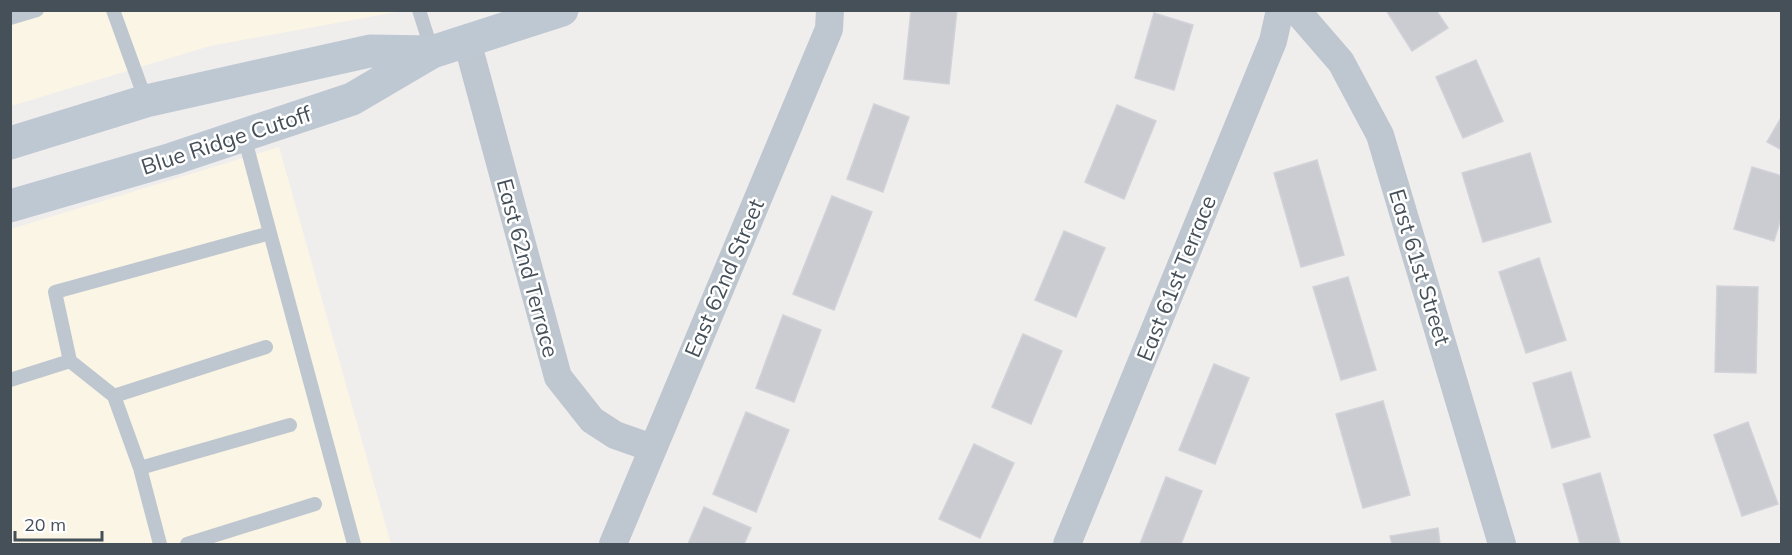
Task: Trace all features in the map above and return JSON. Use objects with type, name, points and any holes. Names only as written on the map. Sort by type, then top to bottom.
[{"type":"main road","name":"Blue Ridge Cutoff","points":[[10,206],[244,136],[352,99],[432,52],[562,10]]},
{"type":"main road","name":"Blue Ridge Cutoff","points":[[10,143],[146,101],[370,51],[432,52]]},
{"type":"street","name":"East 62nd Street","points":[[613,544],[829,29],[830,10]]},
{"type":"street","name":"East 61st Terrace","points":[[1066,544],[1273,41],[1280,10]]},
{"type":"street","name":"East 61st Street","points":[[1296,10],[1341,62],[1380,135],[1502,544]]},
{"type":"street","name":"East 62nd Terrace","points":[[467,41],[558,377],[592,420],[615,435],[652,448]]},
{"type":"lane","points":[[10,18],[37,10]]},
{"type":"lane","points":[[113,10],[146,101]]},
{"type":"lane","points":[[419,10],[432,52]]},
{"type":"lane","points":[[244,136],[354,544]]},
{"type":"lane","points":[[160,544],[140,468],[114,396],[70,361],[55,292],[270,233]]},
{"type":"lane","points":[[114,396],[266,347]]},
{"type":"lane","points":[[10,380],[70,361]]},
{"type":"lane","points":[[140,468],[290,425]]},
{"type":"lane","points":[[187,544],[315,504]]},
{"type":"shaded area","points":[[11,11],[402,11],[210,46],[11,106]]},
{"type":"shaded area","points":[[279,147],[391,544],[11,544],[11,229]]},
{"type":"building","points":[[911,10],[957,10],[949,84],[904,79]]},
{"type":"building","points":[[1386,10],[1436,10],[1448,28],[1412,51]]},
{"type":"building","points":[[1154,13],[1193,25],[1174,90],[1135,78]]},
{"type":"building","points":[[1476,60],[1503,121],[1463,138],[1436,77]]},
{"type":"building","points":[[874,104],[909,117],[883,192],[847,179]]},
{"type":"building","points":[[1117,105],[1156,121],[1124,199],[1085,182]]},
{"type":"building","points":[[1782,116],[1782,150],[1767,142]]},
{"type":"building","points":[[1530,153],[1551,222],[1483,242],[1462,173]]},
{"type":"building","points":[[1317,160],[1344,255],[1301,267],[1274,173]]},
{"type":"building","points":[[1752,167],[1782,176],[1782,215],[1774,241],[1734,229]]},
{"type":"building","points":[[832,196],[872,212],[834,310],[793,294]]},
{"type":"building","points":[[1064,231],[1105,248],[1076,317],[1035,300]]},
{"type":"building","points":[[1539,258],[1566,340],[1526,353],[1499,272]]},
{"type":"building","points":[[1348,277],[1376,370],[1341,380],[1313,287]]},
{"type":"building","points":[[1717,286],[1758,287],[1756,373],[1715,372]]},
{"type":"building","points":[[783,315],[821,330],[794,402],[756,388]]},
{"type":"building","points":[[1023,334],[1062,351],[1031,424],[992,407]]},
{"type":"building","points":[[1214,364],[1249,378],[1215,464],[1179,450]]},
{"type":"building","points":[[1571,372],[1590,437],[1552,448],[1533,383]]},
{"type":"building","points":[[1383,401],[1410,495],[1363,508],[1336,414]]},
{"type":"building","points":[[746,412],[789,430],[756,512],[713,494]]},
{"type":"building","points":[[1748,422],[1778,504],[1742,516],[1714,435]]},
{"type":"building","points":[[974,444],[1014,463],[980,538],[939,519]]},
{"type":"building","points":[[1600,473],[1620,543],[1580,544],[1563,484]]},
{"type":"building","points":[[1166,477],[1202,491],[1181,544],[1140,544]]},
{"type":"building","points":[[704,507],[751,528],[744,544],[688,544]]},
{"type":"building","points":[[1438,528],[1440,544],[1392,544],[1390,536]]}]
